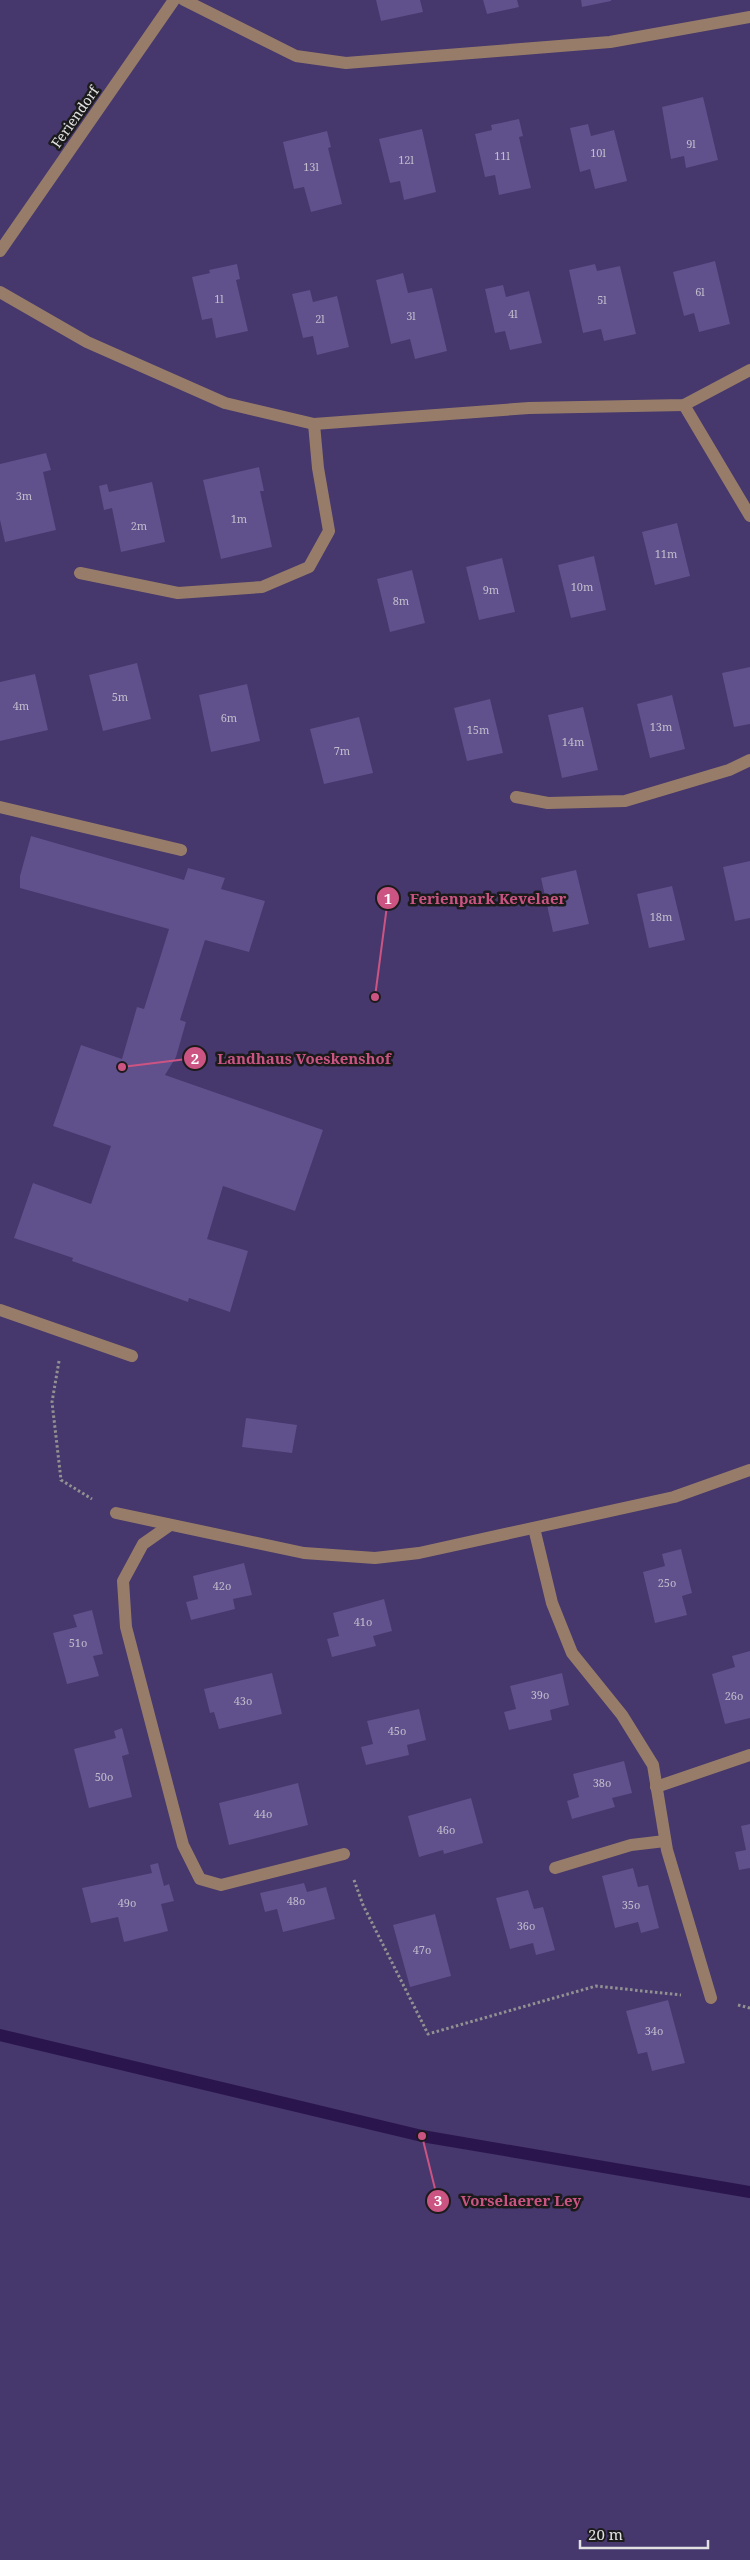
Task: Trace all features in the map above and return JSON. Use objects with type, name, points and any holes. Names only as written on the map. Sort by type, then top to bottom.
[{"type":"lane","name":"Feriendorf","points":[[0,251],[174,0]]},
{"type":"lane","points":[[184,0],[296,56],[346,63],[610,42],[750,17]]},
{"type":"lane","points":[[0,292],[87,342],[225,402],[314,424],[529,408],[684,405],[750,370]]},
{"type":"lane","points":[[684,405],[750,516]]},
{"type":"lane","points":[[80,573],[178,594],[262,587],[309,567],[329,531],[318,468],[314,424]]},
{"type":"lane","points":[[516,797],[548,804],[625,801],[729,770],[750,760]]},
{"type":"lane","points":[[0,807],[181,850]]},
{"type":"lane","points":[[0,1310],[132,1356]]},
{"type":"lane","points":[[116,1513],[304,1553],[376,1558],[419,1552],[674,1497],[750,1470]]},
{"type":"lane","points":[[170,1525],[144,1544],[123,1581],[126,1628],[183,1845],[200,1878],[221,1885],[344,1854]]},
{"type":"lane","points":[[534,1528],[552,1603],[572,1653],[622,1715],[653,1765],[665,1841],[711,1998]]},
{"type":"lane","points":[[656,1787],[750,1755]]},
{"type":"lane","points":[[555,1868],[631,1845],[665,1841]]},
{"type":"path","points":[[65,1332],[52,1402],[61,1480],[116,1513]]},
{"type":"path","points":[[344,1854],[363,1905],[428,2034],[596,1986],[711,1998],[750,2008]]},
{"type":"shaded area","points":[[0,0],[750,0],[750,2560],[0,2560]]},
{"type":"building","points":[[376,0],[420,0],[423,12],[381,21]]},
{"type":"building","points":[[483,0],[517,0],[519,7],[487,14]]},
{"type":"building","points":[[581,0],[611,0],[611,1],[582,7]]},
{"type":"building","points":[[703,97],[718,160],[686,168],[684,156],[671,159],[662,107]]},
{"type":"building","points":[[519,119],[523,136],[519,137],[531,188],[499,195],[495,175],[485,177],[475,134],[492,130],[491,125]]},
{"type":"building","points":[[588,124],[591,136],[614,130],[627,181],[595,189],[590,169],[580,172],[570,128]]},
{"type":"building","points":[[422,129],[436,192],[404,200],[400,181],[390,183],[379,139]]},
{"type":"building","points":[[327,131],[331,147],[328,148],[342,204],[311,212],[304,187],[294,189],[283,142]]},
{"type":"building","points":[[715,261],[730,324],[699,332],[694,313],[684,316],[673,272]]},
{"type":"building","points":[[237,264],[240,279],[236,280],[248,331],[216,338],[212,318],[202,320],[192,277],[210,273],[209,270]]},
{"type":"building","points":[[595,264],[597,271],[620,266],[636,334],[604,341],[601,329],[583,333],[569,270]]},
{"type":"building","points":[[403,273],[408,293],[432,288],[447,351],[415,359],[410,339],[391,344],[376,280]]},
{"type":"building","points":[[503,285],[506,297],[529,291],[542,343],[510,350],[505,331],[495,333],[485,289]]},
{"type":"building","points":[[310,290],[313,302],[337,296],[349,347],[317,355],[313,336],[303,338],[292,294]]},
{"type":"building","points":[[46,453],[51,470],[43,472],[56,530],[5,542],[0,520],[0,464]]},
{"type":"building","points":[[259,467],[264,491],[260,491],[272,547],[221,559],[203,480]]},
{"type":"building","points":[[152,482],[165,542],[121,552],[112,508],[104,510],[99,486],[107,484],[109,492]]},
{"type":"building","points":[[677,523],[690,576],[655,585],[642,532]]},
{"type":"building","points":[[594,556],[606,610],[571,618],[558,565]]},
{"type":"building","points":[[502,558],[515,612],[479,620],[466,567]]},
{"type":"building","points":[[412,570],[425,623],[390,632],[377,579]]},
{"type":"building","points":[[137,663],[151,719],[103,731],[89,675]]},
{"type":"building","points":[[750,667],[750,724],[734,727],[722,673]]},
{"type":"building","points":[[35,674],[48,730],[0,741],[0,682]]},
{"type":"building","points":[[247,684],[260,741],[211,752],[199,695]]},
{"type":"building","points":[[672,695],[685,749],[650,758],[637,704]]},
{"type":"building","points":[[490,699],[503,753],[467,761],[454,708]]},
{"type":"building","points":[[583,707],[598,770],[562,778],[548,715]]},
{"type":"building","points":[[359,717],[373,773],[324,784],[310,729]]},
{"type":"building","points":[[31,836],[184,880],[188,868],[225,878],[221,889],[265,901],[249,952],[205,940],[180,1020],[186,1022],[176,1057],[165,1075],[323,1130],[295,1211],[223,1186],[207,1239],[248,1251],[230,1312],[189,1298],[188,1302],[72,1261],[73,1258],[14,1238],[33,1183],[91,1204],[111,1146],[53,1126],[81,1045],[122,1059],[137,1007],[144,1009],[169,929],[20,888],[20,876]]},
{"type":"building","points":[[750,861],[750,918],[735,921],[723,867]]},
{"type":"building","points":[[576,870],[589,924],[553,932],[541,878]]},
{"type":"building","points":[[672,886],[685,940],[649,948],[637,894]]},
{"type":"building","points":[[246,1418],[297,1425],[292,1453],[242,1447]]},
{"type":"building","points":[[681,1549],[692,1593],[682,1596],[687,1615],[655,1623],[643,1572],[665,1566],[662,1554]]},
{"type":"building","points":[[244,1563],[252,1595],[233,1599],[235,1609],[191,1620],[186,1602],[198,1599],[193,1576]]},
{"type":"building","points":[[384,1599],[392,1631],[373,1636],[376,1646],[332,1657],[327,1639],[339,1636],[333,1613]]},
{"type":"building","points":[[92,1610],[103,1654],[93,1656],[99,1676],[67,1684],[53,1633],[77,1627],[73,1615]]},
{"type":"building","points":[[750,1651],[750,1718],[725,1724],[712,1674],[735,1667],[732,1656]]},
{"type":"building","points":[[272,1673],[282,1714],[219,1729],[214,1712],[210,1713],[204,1689]]},
{"type":"building","points":[[562,1673],[569,1705],[550,1710],[552,1720],[509,1730],[504,1712],[516,1709],[510,1686]]},
{"type":"building","points":[[419,1709],[426,1740],[407,1745],[409,1755],[366,1765],[361,1747],[373,1744],[367,1721]]},
{"type":"building","points":[[122,1728],[129,1754],[122,1756],[132,1797],[89,1808],[74,1749],[116,1738],[114,1731]]},
{"type":"building","points":[[624,1761],[632,1793],[612,1798],[615,1807],[572,1819],[567,1801],[579,1797],[573,1774]]},
{"type":"building","points":[[298,1783],[308,1825],[229,1845],[219,1803]]},
{"type":"building","points":[[471,1798],[483,1843],[444,1854],[443,1850],[419,1857],[408,1816]]},
{"type":"building","points":[[750,1824],[750,1868],[739,1870],[735,1852],[746,1850],[741,1826]]},
{"type":"building","points":[[158,1863],[164,1886],[169,1884],[174,1901],[161,1904],[168,1931],[124,1942],[118,1917],[91,1923],[82,1888],[152,1873],[150,1865]]},
{"type":"building","points":[[633,1868],[638,1887],[648,1885],[659,1928],[641,1933],[638,1922],[615,1928],[602,1876]]},
{"type":"building","points":[[304,1883],[307,1892],[326,1887],[335,1919],[283,1932],[277,1909],[265,1912],[260,1893]]},
{"type":"building","points":[[528,1890],[534,1909],[543,1907],[555,1950],[536,1955],[533,1943],[510,1949],[496,1898]]},
{"type":"building","points":[[435,1914],[451,1976],[410,1987],[393,1925]]},
{"type":"building","points":[[668,2000],[685,2063],[652,2071],[647,2052],[638,2054],[626,2011]]},
{"type":"waterway","points":[[0,2035],[422,2136],[750,2192]]},
{"type":"place","name":"Ferienpark Kevelaer","points":[[375,997]]},
{"type":"place","name":"Landhaus Voeskenshof","points":[[122,1067]]},
{"type":"place","name":"Vorselaerer Ley","points":[[422,2136]]}]
